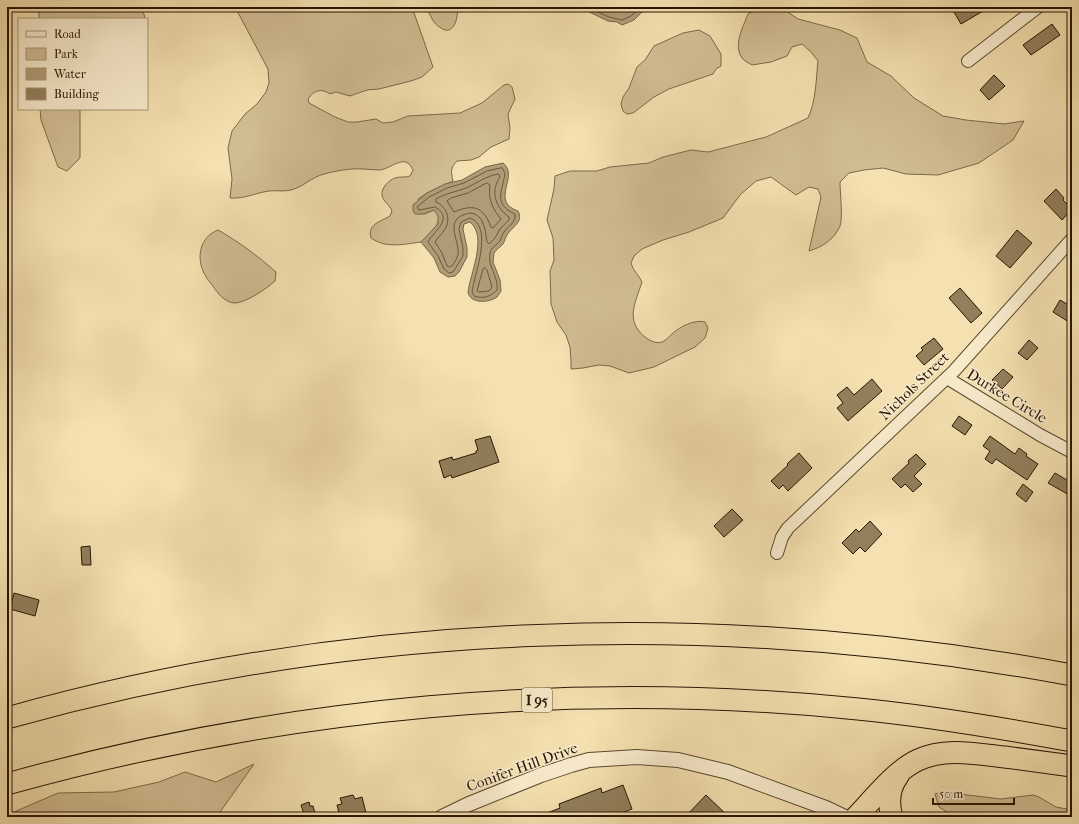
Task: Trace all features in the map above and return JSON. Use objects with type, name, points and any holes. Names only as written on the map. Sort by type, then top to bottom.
[{"type":"highway","points":[[7,718],[133,686],[254,664],[376,647],[518,636],[621,633],[744,636],[828,642],[949,655],[1072,676]]},
{"type":"highway","name":"I 95","points":[[7,784],[147,749],[264,727],[390,710],[533,700],[668,698],[823,706],[940,718],[1072,741]]},
{"type":"highway","points":[[856,817],[883,788],[901,772],[918,760],[934,754],[966,752],[1072,766]]},
{"type":"highway","points":[[892,817],[890,805],[891,791],[896,778],[901,772]]},
{"type":"street","points":[[968,61],[1038,7]]},
{"type":"street","name":"Nichols Street","points":[[777,553],[782,537],[788,528],[947,378],[1072,239]]},
{"type":"street","name":"Durkee Circle","points":[[947,378],[1040,435],[1072,452]]},
{"type":"street","name":"Conifer Hill Drive","points":[[442,817],[469,804],[541,775],[571,765],[589,760],[637,757],[678,760],[728,772],[826,808],[845,817]]},
{"type":"green space","points":[[39,7],[138,7],[144,14],[145,18],[39,18]]},
{"type":"green space","points":[[235,7],[412,7],[433,67],[422,77],[411,81],[379,89],[367,90],[350,96],[336,92],[330,94],[324,91],[318,91],[308,99],[309,103],[348,122],[376,119],[383,123],[393,122],[408,116],[460,113],[482,103],[504,85],[508,84],[512,87],[515,99],[508,114],[510,128],[509,139],[491,147],[479,157],[471,160],[457,161],[452,170],[453,181],[427,193],[418,199],[424,214],[434,210],[438,214],[439,219],[432,231],[421,242],[402,245],[383,244],[371,238],[370,233],[375,224],[390,216],[392,211],[385,202],[382,192],[388,182],[393,179],[397,177],[410,176],[413,170],[406,162],[398,163],[379,170],[353,169],[333,172],[320,175],[300,187],[291,190],[269,191],[245,197],[230,198],[232,179],[228,148],[232,131],[245,114],[257,104],[266,92],[269,83],[268,69]]},
{"type":"green space","points":[[427,7],[457,7],[455,24],[449,30],[438,26],[432,19]]},
{"type":"green space","points":[[761,7],[782,8],[798,19],[840,30],[857,38],[867,62],[891,76],[914,98],[943,116],[1004,124],[1024,121],[1013,140],[979,163],[938,175],[906,174],[883,168],[849,173],[840,182],[840,226],[831,239],[809,251],[821,197],[818,189],[809,187],[796,195],[771,177],[756,181],[740,195],[723,218],[642,249],[634,256],[631,263],[642,282],[633,311],[635,325],[639,331],[649,340],[660,343],[683,326],[701,321],[705,322],[708,328],[705,338],[695,347],[654,367],[629,373],[610,366],[599,365],[571,369],[570,347],[566,335],[557,322],[551,304],[550,271],[554,260],[553,238],[547,220],[554,189],[555,176],[570,171],[597,171],[610,167],[649,163],[663,157],[691,150],[708,152],[766,137],[808,118],[814,98],[818,61],[811,52],[802,44],[792,47],[787,56],[771,62],[752,65],[745,61],[739,53],[738,47],[740,36],[748,14]]},
{"type":"green space","points":[[699,30],[710,36],[721,54],[721,66],[716,69],[713,74],[669,89],[654,97],[633,113],[627,114],[623,111],[621,104],[623,97],[629,88],[637,67],[645,60],[654,46],[683,33]]},
{"type":"green space","points":[[40,110],[80,110],[80,158],[67,171],[58,167],[41,120]]},
{"type":"green space","points":[[218,230],[262,260],[276,272],[275,281],[256,295],[244,301],[234,303],[227,301],[222,297],[206,277],[200,261],[201,248],[204,242],[207,237]]},
{"type":"green space","points":[[254,764],[218,815],[188,815],[186,817],[7,817],[7,815],[58,793],[114,792],[159,782],[185,772],[216,782]]},
{"type":"green space","points":[[943,792],[1001,799],[1033,795],[1056,807],[1072,810],[1072,817],[955,817],[939,807],[935,794]]},
{"type":"water","points":[[579,7],[656,7],[651,11],[642,12],[634,20],[622,25],[617,22],[608,21]]},
{"type":"water","points":[[503,163],[507,168],[508,175],[505,195],[506,201],[510,207],[518,211],[520,218],[517,224],[507,235],[503,244],[494,253],[493,262],[500,280],[501,291],[494,299],[480,301],[472,299],[468,292],[478,246],[478,237],[475,229],[470,222],[464,224],[463,229],[467,248],[467,257],[459,272],[455,276],[448,277],[440,272],[434,258],[421,242],[438,224],[438,216],[434,210],[424,214],[415,214],[413,211],[413,205],[427,193],[445,184],[462,180],[485,167]]},
{"type":"building","points":[[951,7],[990,7],[961,24]]},
{"type":"building","points":[[1052,24],[1060,35],[1031,55],[1023,45]]},
{"type":"building","points":[[994,75],[1005,86],[989,100],[980,90]]},
{"type":"building","points":[[1056,189],[1064,198],[1063,200],[1072,209],[1062,220],[1044,201]]},
{"type":"building","points":[[1017,230],[1032,243],[1010,268],[996,256]]},
{"type":"building","points":[[960,288],[982,313],[971,323],[949,298]]},
{"type":"building","points":[[1060,300],[1072,307],[1072,324],[1053,312]]},
{"type":"building","points":[[934,338],[943,349],[924,365],[916,356],[923,350],[921,348]]},
{"type":"building","points":[[1029,340],[1038,348],[1027,360],[1018,353]]},
{"type":"building","points":[[1003,369],[1013,377],[1002,389],[992,380]]},
{"type":"building","points":[[872,379],[882,391],[848,421],[837,408],[843,403],[837,395],[847,387],[854,395]]},
{"type":"building","points":[[959,416],[972,425],[965,435],[952,426]]},
{"type":"building","points":[[490,436],[499,462],[452,478],[451,475],[444,478],[439,461],[452,457],[453,460],[476,453],[478,450],[475,440]]},
{"type":"building","points":[[990,436],[1015,454],[1019,448],[1027,454],[1026,456],[1038,464],[1027,480],[996,459],[992,464],[985,459],[990,451],[983,446]]},
{"type":"building","points":[[799,453],[812,468],[788,491],[783,485],[779,489],[771,481]]},
{"type":"building","points":[[916,454],[926,464],[914,476],[922,484],[913,492],[905,484],[901,488],[892,479]]},
{"type":"building","points":[[1055,473],[1072,483],[1072,490],[1069,495],[1048,483]]},
{"type":"building","points":[[1023,484],[1033,492],[1026,502],[1016,494]]},
{"type":"building","points":[[732,509],[743,520],[724,537],[714,526]]},
{"type":"building","points":[[870,521],[882,534],[865,552],[860,547],[853,554],[842,543],[856,529],[859,532]]},
{"type":"building","points":[[90,546],[91,565],[82,565],[81,547]]},
{"type":"building","points":[[14,593],[39,600],[35,616],[10,609]]},
{"type":"building","points":[[623,785],[632,809],[611,817],[609,812],[596,817],[537,817],[560,808],[559,804],[601,788],[602,793]]},
{"type":"building","points":[[353,795],[355,799],[362,797],[367,817],[340,817],[337,805],[342,804],[340,798]]},
{"type":"building","points":[[706,795],[729,817],[685,817]]},
{"type":"building","points":[[309,802],[310,806],[313,806],[316,817],[305,817],[301,805]]}]
